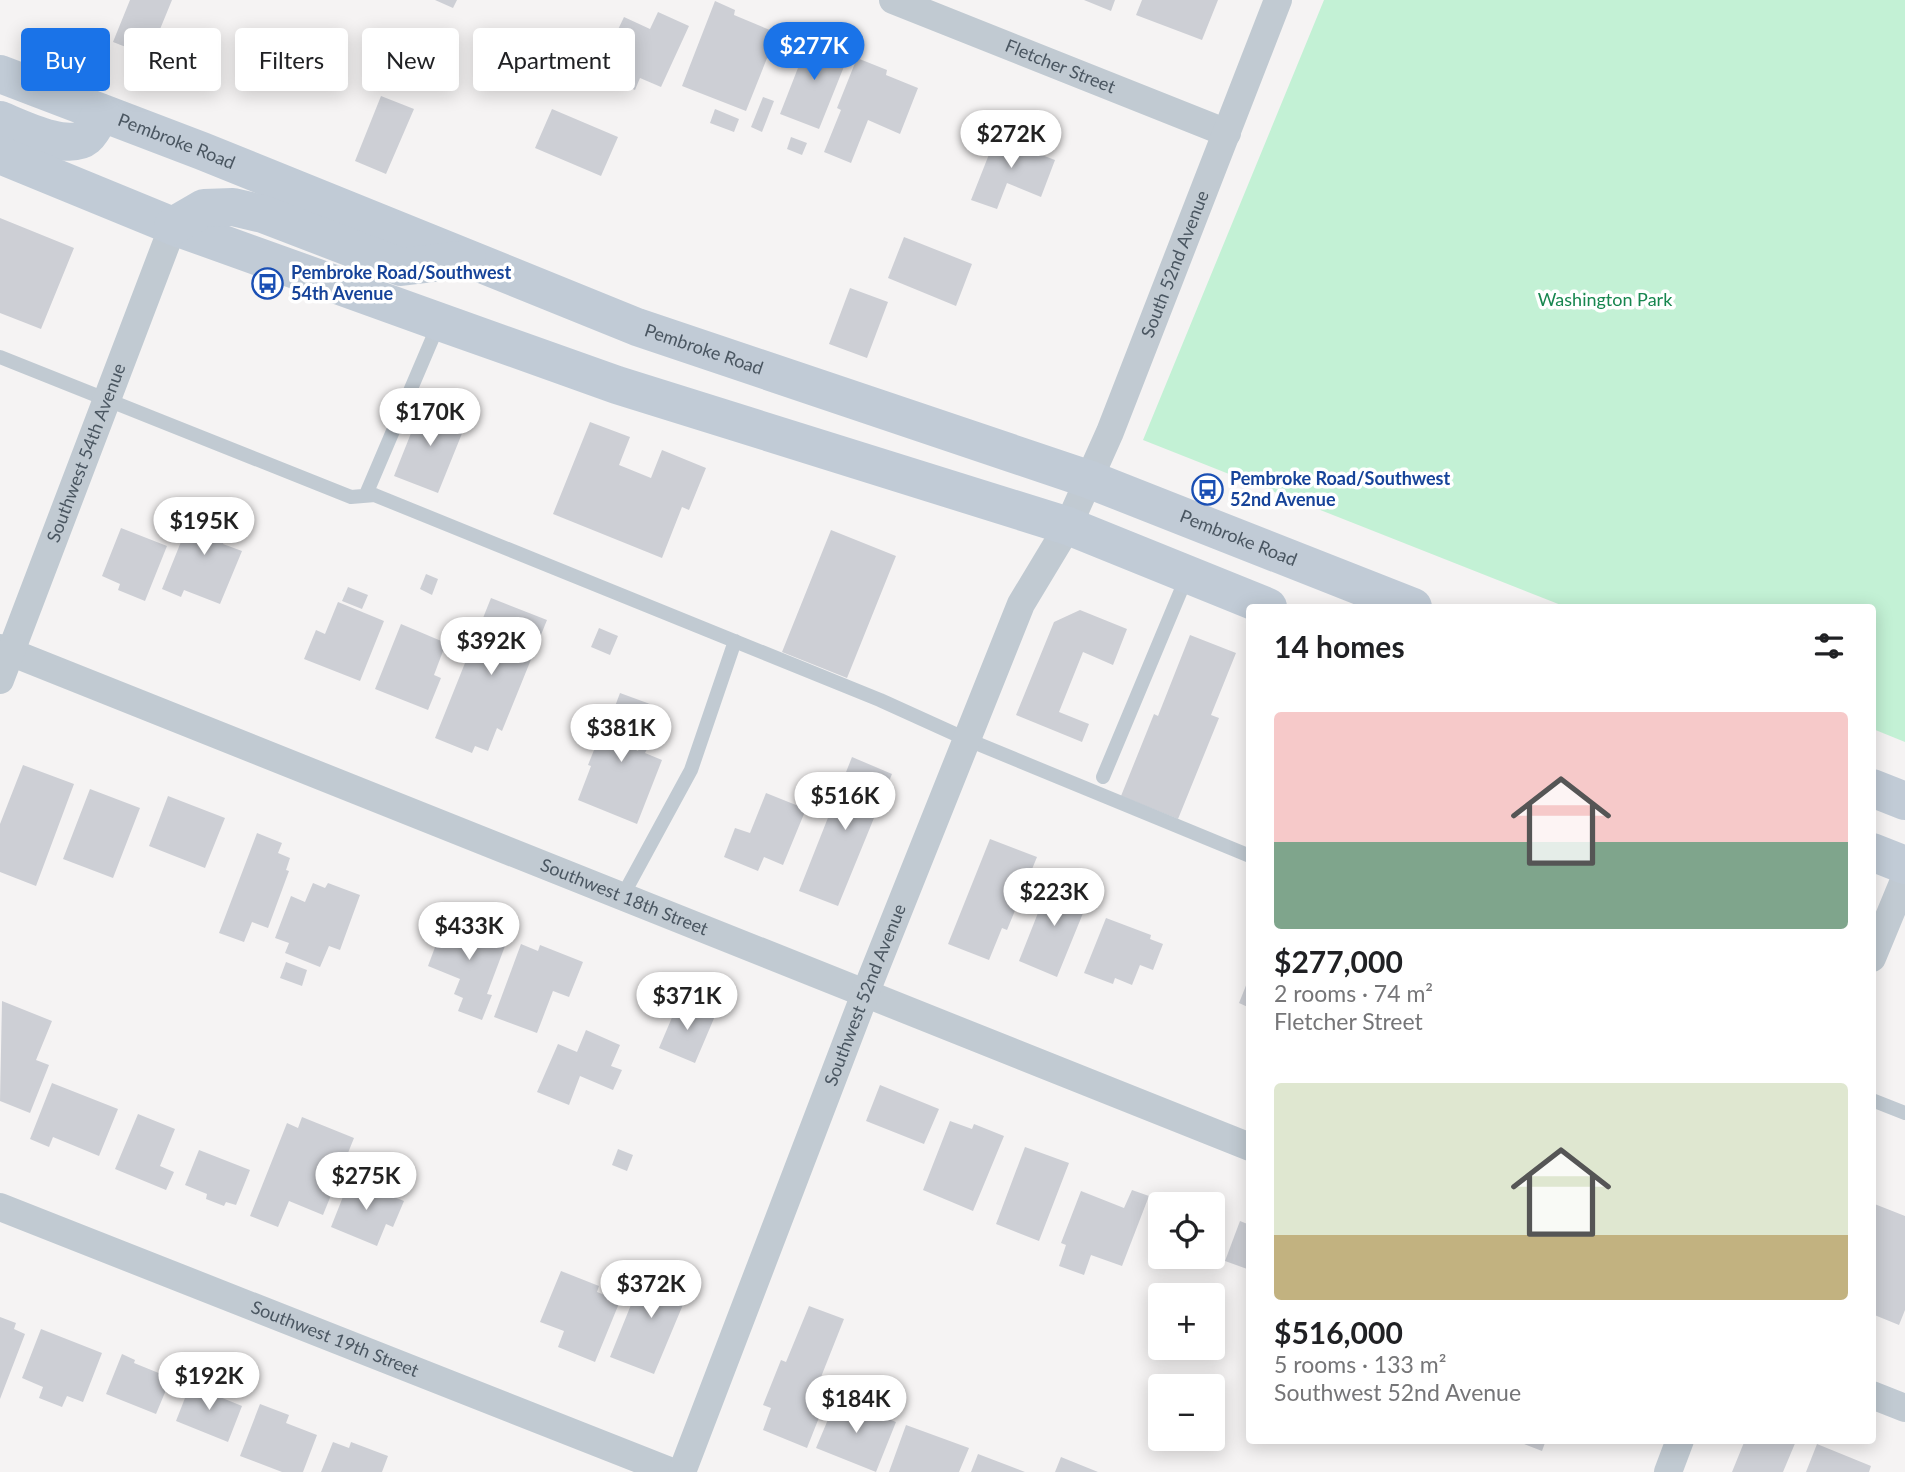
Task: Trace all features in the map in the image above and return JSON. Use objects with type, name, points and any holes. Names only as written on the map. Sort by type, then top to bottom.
[{"type":"main road","name":"Pembroke Road","points":[[0,74],[470,258],[637,327],[1088,479],[1405,604]]},
{"type":"main road","points":[[0,120],[46,137],[70,142],[88,135],[101,113]]},
{"type":"main road","points":[[0,155],[173,226],[440,322],[617,385],[1068,526],[1260,604]]},
{"type":"main road","points":[[173,226],[204,208],[233,207],[263,214],[401,267],[470,258]]},
{"type":"main road","points":[[1876,854],[1905,865]]},
{"type":"street","name":"Fletcher Street","points":[[893,0],[1227,133]]},
{"type":"street","name":"South 52nd Avenue","points":[[1068,526],[1114,424],[1278,0]]},
{"type":"street","name":"Southwest 54th Avenue","points":[[0,680],[5,650],[173,226]]},
{"type":"street","name":"Southwest 52nd Avenue","points":[[682,1472],[864,994],[1021,604],[1068,526]]},
{"type":"street","name":"Southwest 18th Street","points":[[5,650],[1246,1145]]},
{"type":"street","points":[[1876,948],[1905,878]]},
{"type":"street","name":"Southwest 19th Street","points":[[0,1207],[671,1472]]},
{"type":"street","points":[[1876,1397],[1905,1408]]},
{"type":"street","points":[[1668,1472],[1678,1444]]},
{"type":"lane","points":[[440,322],[368,492],[880,700],[966,740],[1246,854]]},
{"type":"lane","points":[[0,357],[351,497],[375,495]]},
{"type":"lane","points":[[1103,777],[1188,575]]},
{"type":"lane","points":[[622,897],[691,770],[734,641]]},
{"type":"lane","points":[[1876,1102],[1905,1113]]},
{"type":"green space","name":"Washington Park","points":[[1324,0],[1905,0],[1905,742],[1876,730],[1876,604],[1558,604],[1143,440]]},
{"type":"building","points":[[130,0],[172,0],[160,28],[124,28],[124,46],[113,42]]},
{"type":"building","points":[[435,0],[457,0],[453,8]]},
{"type":"building","points":[[1084,0],[1115,0],[1111,11]]},
{"type":"building","points":[[1142,0],[1218,0],[1202,40],[1136,15]]},
{"type":"building","points":[[715,1],[735,10],[734,15],[777,33],[746,111],[682,86]]},
{"type":"building","points":[[658,12],[689,26],[661,87],[640,78],[635,90],[635,28],[619,28],[624,17],[650,29]]},
{"type":"building","points":[[812,32],[836,41],[831,53],[847,59],[819,129],[780,114]]},
{"type":"building","points":[[857,58],[887,70],[886,75],[918,88],[900,134],[868,120],[851,163],[824,152],[841,110],[837,108]]},
{"type":"building","points":[[381,96],[414,109],[386,174],[355,161]]},
{"type":"building","points":[[763,97],[774,101],[762,132],[751,127]]},
{"type":"building","points":[[552,109],[618,137],[601,176],[535,148]]},
{"type":"building","points":[[715,109],[739,119],[734,132],[710,123]]},
{"type":"building","points":[[999,129],[1027,139],[1023,148],[1055,160],[1041,197],[1007,183],[997,209],[971,200]]},
{"type":"building","points":[[791,137],[807,143],[802,155],[787,149]]},
{"type":"building","points":[[0,218],[74,248],[41,329],[0,313]]},
{"type":"building","points":[[904,237],[972,264],[956,306],[888,278]]},
{"type":"building","points":[[850,288],[888,302],[867,358],[829,344]]},
{"type":"building","points":[[423,403],[467,421],[438,493],[394,476]]},
{"type":"building","points":[[590,422],[630,437],[619,465],[651,478],[662,450],[706,468],[689,510],[682,507],[662,558],[553,514]]},
{"type":"building","points":[[197,502],[233,517],[223,544],[242,551],[220,604],[184,590],[181,597],[162,589]]},
{"type":"building","points":[[121,528],[167,546],[145,601],[118,590],[120,584],[102,576]]},
{"type":"building","points":[[831,530],[896,556],[847,678],[782,652]]},
{"type":"building","points":[[426,574],[438,579],[432,595],[420,589]]},
{"type":"building","points":[[348,587],[368,595],[362,609],[342,601]]},
{"type":"building","points":[[491,598],[547,620],[502,731],[497,728],[488,751],[475,746],[472,753],[435,738]]},
{"type":"building","points":[[338,602],[384,621],[360,681],[304,659],[316,630],[325,634]]},
{"type":"building","points":[[1080,610],[1127,629],[1113,665],[1083,652],[1059,712],[1089,724],[1082,742],[1016,715],[1054,622]]},
{"type":"building","points":[[401,624],[446,643],[434,675],[441,678],[428,710],[375,689]]},
{"type":"building","points":[[599,628],[618,636],[610,655],[591,647]]},
{"type":"building","points":[[1190,635],[1236,653],[1211,715],[1219,718],[1178,819],[1121,796],[1154,714],[1158,716]]},
{"type":"building","points":[[620,693],[650,704],[632,748],[638,751],[640,746],[647,749],[645,753],[662,760],[637,824],[578,800],[591,766],[588,765]]},
{"type":"building","points":[[852,757],[892,774],[838,906],[799,891]]},
{"type":"building","points":[[23,765],[74,784],[36,886],[0,872],[0,824]]},
{"type":"building","points":[[90,789],[140,808],[113,878],[63,859]]},
{"type":"building","points":[[766,793],[806,809],[783,865],[764,857],[758,871],[724,857],[735,828],[750,833]]},
{"type":"building","points":[[168,796],[225,818],[205,868],[149,846]]},
{"type":"building","points":[[257,833],[282,843],[278,853],[290,858],[286,870],[289,871],[268,928],[252,922],[244,942],[219,933]]},
{"type":"building","points":[[990,839],[1037,857],[1007,930],[1002,928],[989,960],[948,944]]},
{"type":"building","points":[[1051,880],[1090,896],[1057,977],[1019,961]]},
{"type":"building","points":[[313,883],[325,888],[328,883],[360,895],[340,950],[329,946],[320,967],[285,953],[289,943],[275,938],[291,896],[305,902]]},
{"type":"building","points":[[447,915],[508,938],[487,994],[492,995],[482,1020],[458,1011],[463,998],[454,994],[460,979],[428,966]]},
{"type":"building","points":[[1106,918],[1151,935],[1150,939],[1163,944],[1153,970],[1140,965],[1132,985],[1115,978],[1113,984],[1084,973]]},
{"type":"building","points":[[521,944],[538,951],[540,945],[583,962],[569,997],[553,991],[537,1033],[494,1017]]},
{"type":"building","points":[[286,962],[307,970],[302,986],[280,978]]},
{"type":"building","points":[[1246,986],[1246,1006],[1239,1003]]},
{"type":"building","points":[[2,1001],[52,1021],[36,1060],[49,1065],[30,1113],[0,1101]]},
{"type":"building","points":[[679,1001],[715,1016],[695,1063],[659,1048]]},
{"type":"building","points":[[586,1030],[620,1045],[611,1066],[622,1070],[613,1090],[580,1076],[569,1105],[537,1092],[558,1044],[577,1052]]},
{"type":"building","points":[[52,1083],[118,1109],[99,1156],[53,1137],[49,1147],[30,1139]]},
{"type":"building","points":[[880,1085],[939,1109],[924,1144],[866,1121]]},
{"type":"building","points":[[138,1114],[175,1129],[160,1166],[174,1172],[166,1190],[115,1169]]},
{"type":"building","points":[[302,1117],[354,1138],[323,1215],[289,1201],[278,1227],[250,1216],[287,1123],[298,1128]]},
{"type":"building","points":[[950,1121],[972,1129],[974,1124],[1004,1136],[973,1211],[923,1190]]},
{"type":"building","points":[[1025,1147],[1069,1163],[1039,1241],[996,1224]]},
{"type":"building","points":[[618,1149],[633,1155],[627,1171],[612,1165]]},
{"type":"building","points":[[199,1150],[250,1170],[236,1205],[226,1202],[224,1206],[206,1199],[207,1194],[185,1185]]},
{"type":"building","points":[[350,1179],[404,1201],[393,1227],[386,1224],[377,1246],[331,1227]]},
{"type":"building","points":[[1132,1190],[1148,1196],[1122,1266],[1091,1255],[1084,1275],[1059,1266],[1066,1245],[1061,1243],[1081,1191],[1124,1208]]},
{"type":"building","points":[[1876,1205],[1905,1216],[1905,1310],[1899,1325],[1876,1316]]},
{"type":"building","points":[[1240,1221],[1246,1223],[1246,1269],[1225,1261]]},
{"type":"building","points":[[647,1265],[692,1283],[654,1374],[610,1357]]},
{"type":"building","points":[[561,1271],[599,1286],[597,1292],[620,1301],[595,1362],[558,1347],[564,1331],[540,1322]]},
{"type":"building","points":[[809,1306],[844,1319],[821,1377],[833,1382],[807,1448],[763,1430],[771,1408],[763,1405],[781,1360],[786,1362]]},
{"type":"building","points":[[0,1317],[16,1323],[14,1329],[25,1334],[0,1399]]},
{"type":"building","points":[[41,1329],[102,1353],[83,1402],[67,1396],[62,1407],[39,1398],[43,1387],[22,1378]]},
{"type":"building","points":[[122,1354],[135,1360],[134,1363],[171,1378],[156,1414],[106,1394]]},
{"type":"building","points":[[192,1380],[211,1388],[210,1393],[242,1406],[228,1442],[176,1421]]},
{"type":"building","points":[[837,1398],[896,1422],[876,1472],[816,1448]]},
{"type":"building","points":[[260,1404],[289,1415],[286,1423],[317,1435],[303,1472],[282,1472],[240,1456]]},
{"type":"building","points":[[906,1425],[969,1448],[959,1472],[889,1472]]},
{"type":"building","points":[[333,1442],[349,1448],[351,1442],[388,1456],[382,1472],[321,1472]]},
{"type":"building","points":[[1524,1444],[1545,1444],[1542,1451]]},
{"type":"building","points":[[1743,1444],[1795,1444],[1783,1472],[1732,1472]]},
{"type":"building","points":[[1817,1444],[1871,1466],[1869,1472],[1806,1472]]},
{"type":"building","points":[[978,1454],[1025,1472],[971,1472]]},
{"type":"building","points":[[1061,1457],[1098,1472],[1055,1472]]},
{"type":"place","name":"Pembroke Road/Southwest 54th Avenue","points":[[268,283]]},
{"type":"place","name":"Pembroke Road/Southwest 52nd Avenue","points":[[1207,489]]}]
